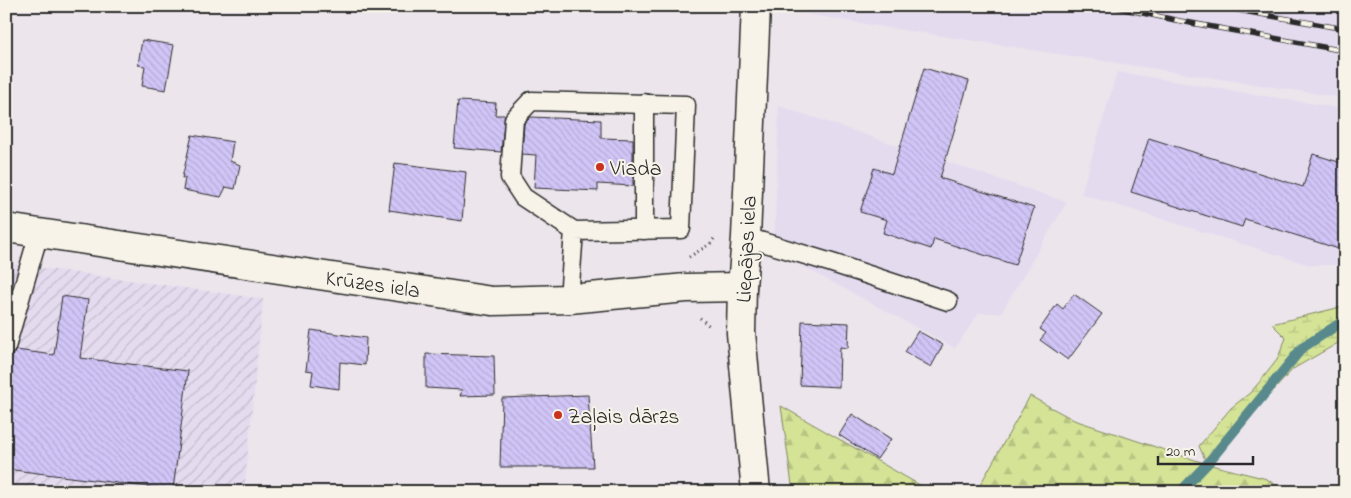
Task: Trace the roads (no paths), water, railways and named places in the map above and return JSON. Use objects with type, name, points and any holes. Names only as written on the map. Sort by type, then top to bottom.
[{"type":"street","name":"Liepājas iela","points":[[756,6],[741,333],[756,492]]},
{"type":"street","name":"Krūzes iela","points":[[6,228],[492,301],[569,299],[686,288],[742,287]]},
{"type":"lane","points":[[531,101],[686,105],[681,229],[644,230],[574,231],[523,197],[510,177],[514,119],[531,101]]},
{"type":"lane","points":[[644,103],[644,230]]},
{"type":"lane","points":[[569,299],[574,231]]},
{"type":"lane","points":[[6,347],[39,234]]},
{"type":"lane","points":[[746,237],[948,301]]},
{"type":"waterway","points":[[1180,492],[1207,464],[1302,348],[1345,320]]},
{"type":"railway","points":[[1110,6],[1180,21],[1345,51]]},
{"type":"railway","points":[[1215,6],[1345,29]]},
{"type":"place","name":"Viada","points":[[600,167]]},
{"type":"place","name":"Zaļais dārzs","points":[[558,415]]}]
